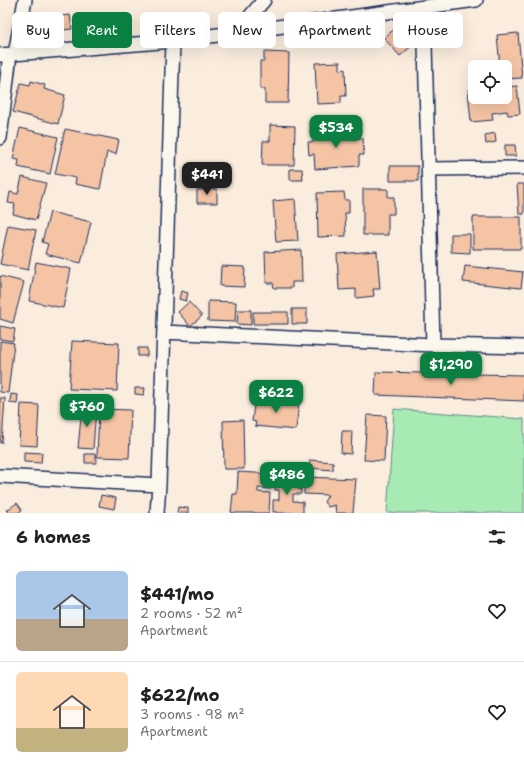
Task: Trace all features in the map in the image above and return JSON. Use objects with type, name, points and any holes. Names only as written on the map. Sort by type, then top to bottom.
[{"type":"street","points":[[0,138],[8,54],[25,0]]},
{"type":"street","points":[[254,12],[264,0]]},
{"type":"street","points":[[276,27],[476,0]]},
{"type":"street","points":[[424,7],[433,345]]},
{"type":"street","points":[[8,54],[140,44]]},
{"type":"street","points":[[157,513],[173,48]]},
{"type":"street","points":[[429,170],[524,168]]},
{"type":"street","points":[[164,332],[433,345],[524,347]]},
{"type":"street","points":[[0,476],[159,485]]},
{"type":"green space","points":[[394,409],[524,419],[524,513],[387,513]]},
{"type":"building","points":[[70,15],[72,29],[64,30],[64,16]]},
{"type":"building","points":[[393,30],[393,48],[409,48],[400,56],[385,39],[385,37]]},
{"type":"building","points":[[518,33],[522,78],[512,79],[512,60],[499,60],[497,35]]},
{"type":"building","points":[[264,52],[289,53],[288,103],[265,103],[265,89],[260,89],[260,61],[264,61]]},
{"type":"building","points":[[340,62],[340,70],[345,69],[346,96],[341,96],[341,103],[317,104],[315,63]]},
{"type":"building","points":[[31,81],[45,85],[44,89],[65,95],[58,124],[13,112],[21,83],[30,85]]},
{"type":"building","points":[[512,86],[517,86],[520,114],[508,115],[507,111],[492,113],[493,120],[471,122],[469,104],[512,104]]},
{"type":"building","points":[[270,125],[295,126],[294,165],[262,165],[263,141],[270,141]]},
{"type":"building","points":[[20,128],[58,137],[50,174],[18,167],[19,160],[13,159]]},
{"type":"building","points":[[65,129],[119,140],[116,154],[107,152],[100,189],[75,184],[76,178],[55,174]]},
{"type":"building","points":[[351,130],[352,138],[363,138],[364,155],[359,155],[359,166],[315,169],[314,154],[309,155],[308,142],[314,142],[313,132]]},
{"type":"building","points":[[495,133],[496,142],[486,144],[485,135]]},
{"type":"building","points":[[505,145],[515,145],[516,156],[505,156]]},
{"type":"building","points":[[390,166],[418,166],[418,181],[390,181]]},
{"type":"building","points":[[290,169],[302,169],[303,180],[290,180]]},
{"type":"building","points":[[22,177],[46,183],[36,220],[13,214],[15,204],[8,203],[10,192],[18,194]]},
{"type":"building","points":[[517,184],[524,184],[524,214],[519,214]]},
{"type":"building","points":[[217,189],[217,203],[197,203],[197,190]]},
{"type":"building","points":[[363,189],[388,189],[388,197],[394,197],[394,214],[388,214],[388,235],[363,235]]},
{"type":"building","points":[[344,192],[345,200],[349,200],[349,213],[345,213],[346,236],[318,237],[317,193]]},
{"type":"building","points":[[295,199],[298,241],[276,242],[273,201]]},
{"type":"building","points":[[50,212],[91,222],[81,263],[45,254],[48,244],[42,242]]},
{"type":"building","points":[[473,217],[521,217],[521,249],[473,249]]},
{"type":"building","points":[[8,225],[36,230],[28,270],[0,264]]},
{"type":"building","points":[[451,234],[470,234],[470,253],[451,252]]},
{"type":"building","points":[[301,250],[302,282],[292,282],[292,288],[274,288],[273,283],[266,283],[265,252]]},
{"type":"building","points":[[377,251],[380,289],[373,289],[374,296],[356,298],[356,289],[339,290],[337,254]]},
{"type":"building","points":[[36,262],[71,269],[63,308],[29,301]]},
{"type":"building","points":[[221,266],[245,267],[244,287],[220,286]]},
{"type":"building","points":[[465,266],[523,272],[521,288],[463,282]]},
{"type":"building","points":[[0,276],[24,282],[13,323],[0,319]]},
{"type":"building","points":[[181,291],[188,293],[186,301],[179,299]]},
{"type":"building","points":[[208,301],[236,302],[235,322],[208,321]]},
{"type":"building","points":[[189,302],[202,316],[190,326],[178,312]]},
{"type":"building","points":[[292,309],[307,309],[307,324],[292,324]]},
{"type":"building","points":[[238,310],[251,310],[251,325],[237,324]]},
{"type":"building","points":[[253,312],[288,312],[288,324],[253,324]]},
{"type":"building","points":[[0,326],[15,329],[13,341],[0,339]]},
{"type":"building","points":[[0,341],[14,343],[8,393],[0,392]]},
{"type":"building","points":[[72,341],[119,343],[117,391],[69,389]]},
{"type":"building","points":[[138,348],[147,348],[147,356],[138,356]]},
{"type":"building","points":[[376,372],[524,375],[524,401],[375,395]]},
{"type":"building","points":[[135,388],[145,388],[144,395],[135,394]]},
{"type":"building","points":[[11,394],[18,395],[17,404],[10,403]]},
{"type":"building","points":[[255,397],[299,402],[296,430],[255,426],[256,422],[252,421]]},
{"type":"building","points":[[0,398],[5,398],[2,443],[0,443]]},
{"type":"building","points":[[21,404],[39,405],[37,446],[19,445]]},
{"type":"building","points":[[82,407],[96,408],[93,449],[78,448]]},
{"type":"building","points":[[99,409],[131,410],[129,458],[97,457]]},
{"type":"building","points":[[367,415],[386,416],[384,461],[364,460]]},
{"type":"building","points":[[243,420],[244,469],[224,469],[223,421]]},
{"type":"building","points":[[342,431],[352,431],[351,454],[341,453]]},
{"type":"building","points":[[24,452],[42,453],[41,463],[24,462]]},
{"type":"building","points":[[85,454],[96,454],[96,463],[85,463]]},
{"type":"building","points":[[310,460],[333,462],[333,470],[309,468]]},
{"type":"building","points":[[238,472],[272,474],[271,489],[258,488],[258,492],[270,493],[269,513],[231,512],[233,494],[237,494]]},
{"type":"building","points":[[276,477],[299,479],[298,489],[301,489],[301,494],[293,494],[293,501],[303,502],[303,513],[273,512],[273,500],[279,500],[279,490],[275,490]]},
{"type":"building","points":[[304,477],[356,479],[353,513],[336,513],[335,505],[328,507],[324,502],[328,495],[304,494]]},
{"type":"building","points":[[101,495],[116,498],[114,509],[99,506]]},
{"type":"building","points":[[17,503],[22,510],[18,513],[10,513],[7,510]]},
{"type":"building","points":[[178,507],[188,508],[188,513],[177,513]]}]
